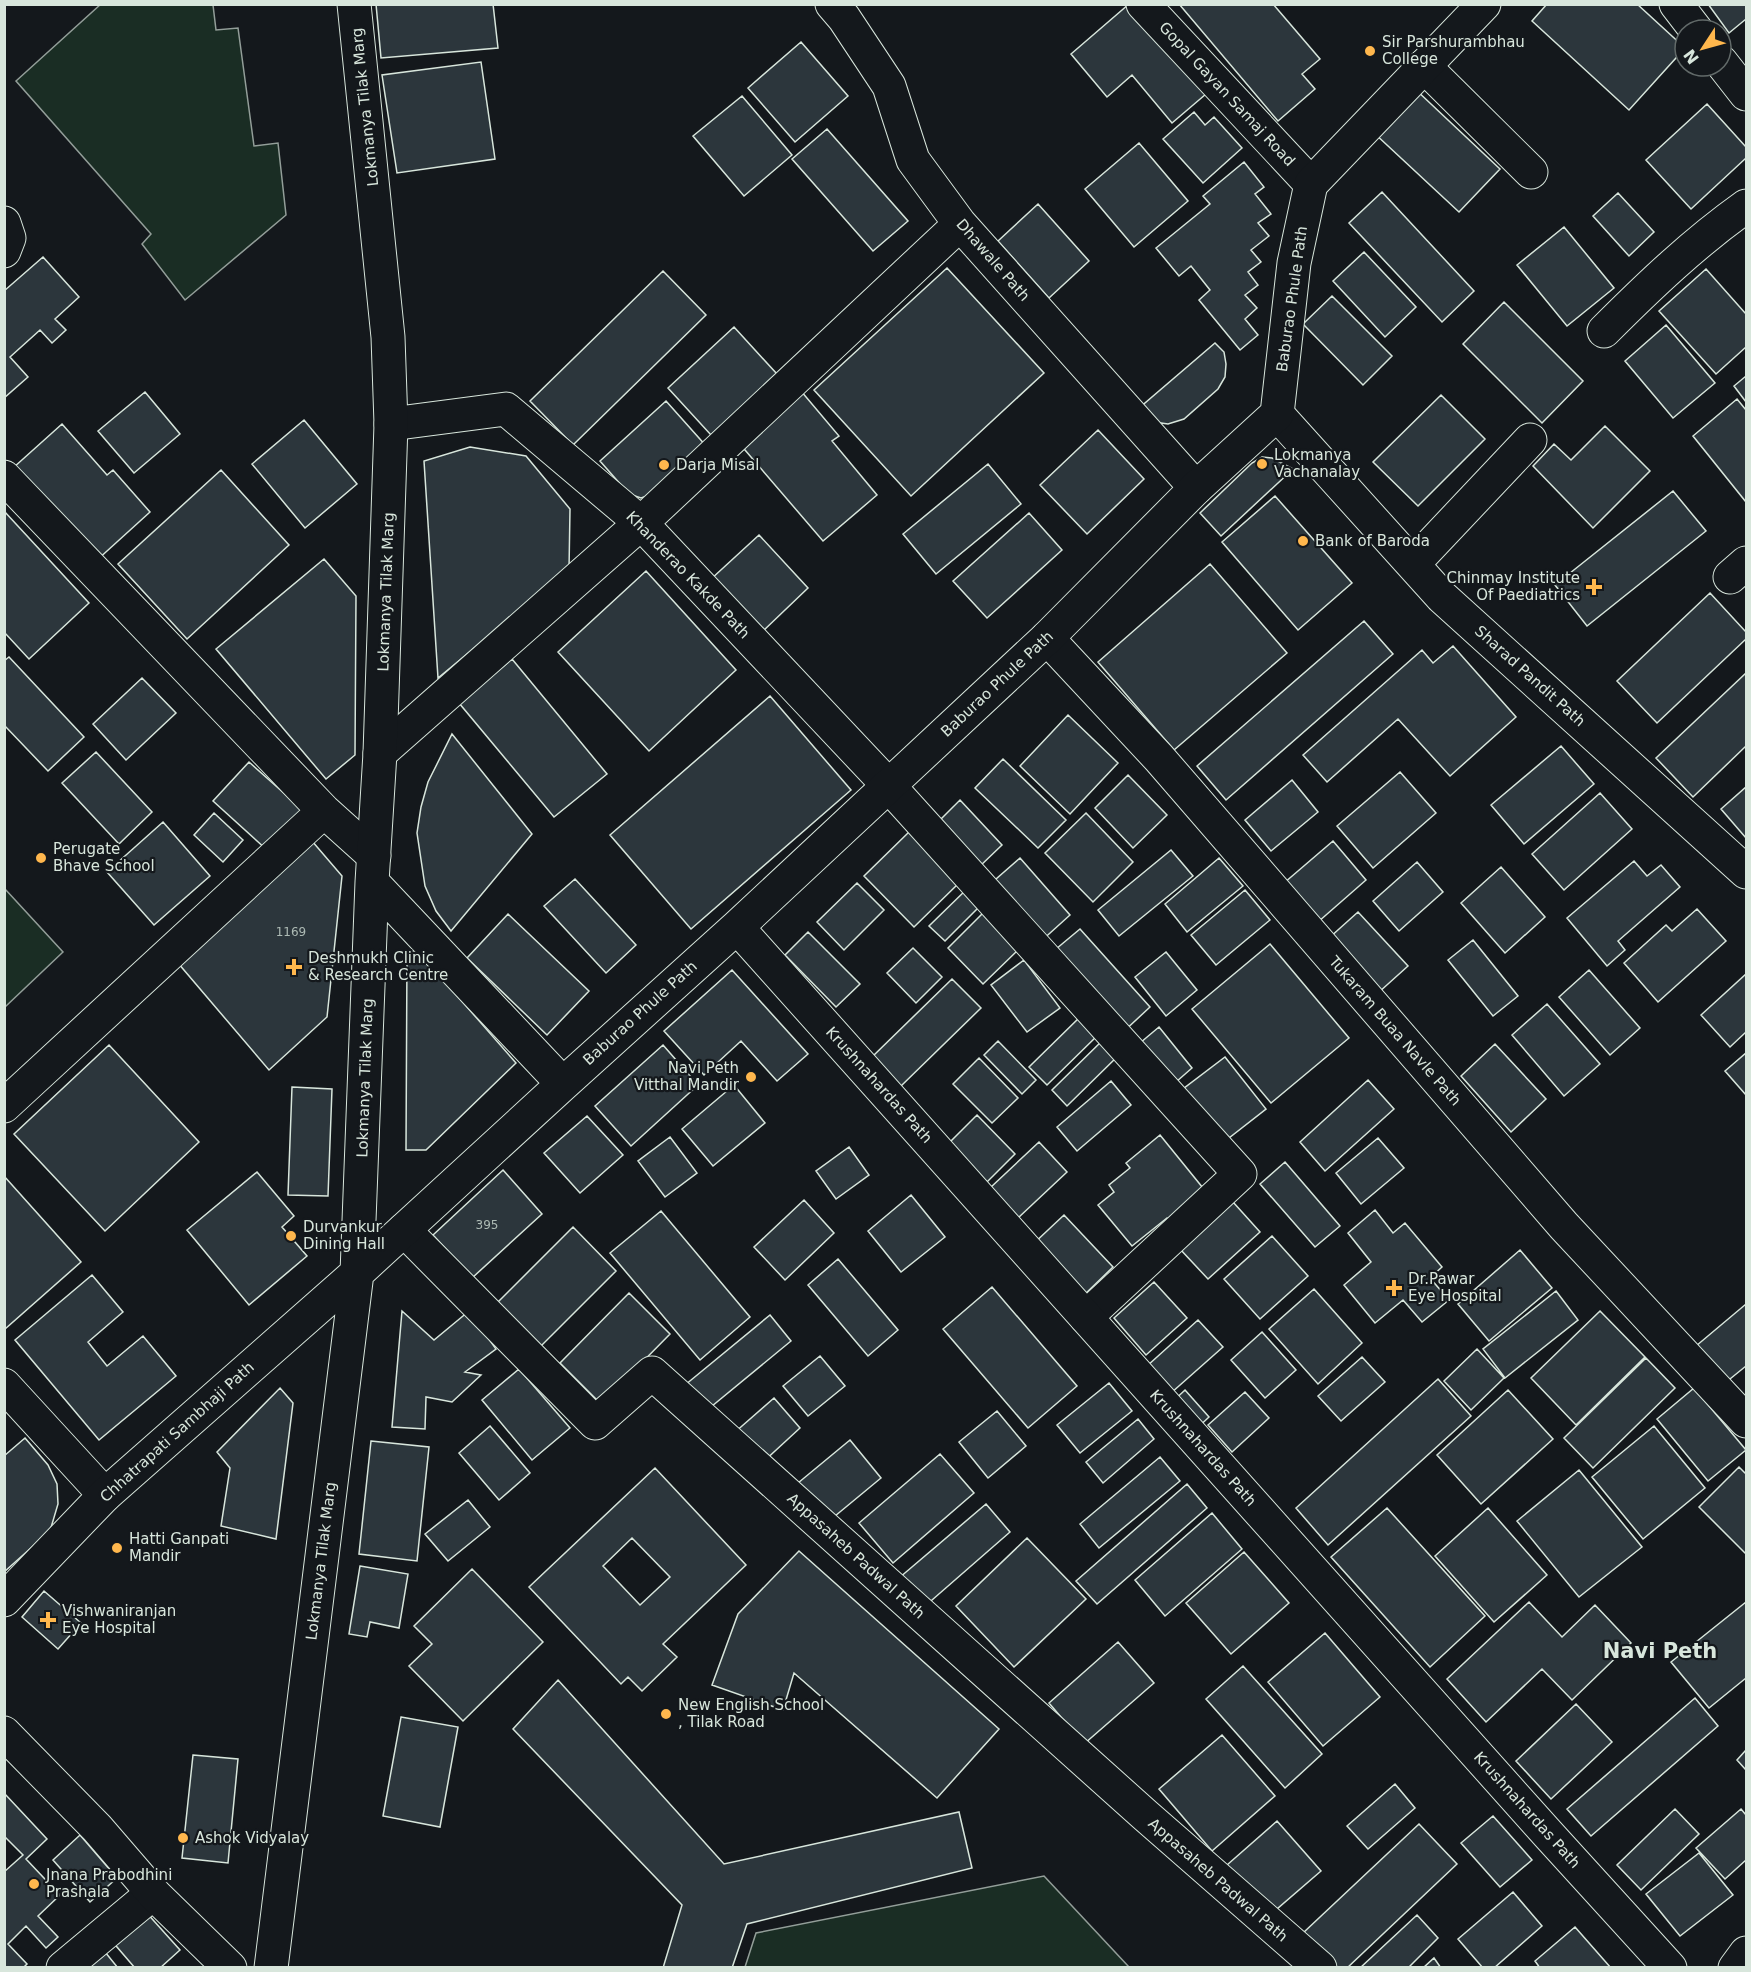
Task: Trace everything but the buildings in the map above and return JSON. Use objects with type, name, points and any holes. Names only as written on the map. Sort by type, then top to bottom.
[{"type":"street","name":"Lokmanya Tilak Marg","points":[[271,1968],[357,1273],[373,869],[380,753],[392,424],[388,336],[354,4]]},
{"type":"street","name":"Dhawale Path","points":[[832,4],[844,18],[889,86],[913,160],[960,225],[1196,488]]},
{"type":"street","name":"Gopal Gayan Samaj Road","points":[[1143,4],[1311,184]]},
{"type":"street","points":[[1311,184],[1484,4]]},
{"type":"street","points":[[1676,4],[1687,18]]},
{"type":"street","points":[[1424,66],[1531,172]]},
{"type":"street","points":[[1733,77],[1746,94]]},
{"type":"street","name":"Baburao Phule Path","points":[[357,1273],[737,927],[1047,638],[1196,488],[1276,414],[1294,263],[1311,184]]},
{"type":"street","points":[[1604,331],[1664,271],[1746,206]]},
{"type":"street","points":[[4,223],[9,238],[4,251]]},
{"type":"street","points":[[380,753],[641,523],[960,225]]},
{"type":"street","name":"Khanderao Kakde Path","points":[[392,424],[506,409],[641,523],[888,785],[1240,1174],[1086,1317]]},
{"type":"street","name":"Sharad Pandit Path","points":[[1276,414],[1442,597],[1746,872]]},
{"type":"street","points":[[1413,564],[1530,440]]},
{"type":"street","points":[[4,477],[324,810],[373,869],[563,1083]]},
{"type":"street","name":"Tukaram Buaa Navle Path","points":[[1047,638],[1159,758],[1564,1227],[1746,1421]]},
{"type":"street","points":[[4,1106],[324,810]]},
{"type":"street","name":"Krushnahardas Path","points":[[737,927],[1670,1968]]},
{"type":"street","name":"Appasaheb Padwal Path","points":[[404,1230],[595,1423],[652,1373],[1145,1815],[1320,1968]]},
{"type":"street","name":"Chhatrapati Sambhaji Path","points":[[4,1600],[105,1495],[357,1273]]},
{"type":"street","points":[[4,1385],[105,1495]]},
{"type":"street","points":[[4,1733],[97,1828],[153,1893],[230,1968]]},
{"type":"street","points":[[63,1968],[153,1893]]},
{"type":"street","points":[[1735,1968],[1746,1953]]},
{"type":"green space","points":[[101,4],[213,5],[216,30],[238,28],[254,146],[278,143],[286,215],[185,300],[142,244],[151,234],[16,81]]},
{"type":"green space","points":[[5,889],[63,952],[5,1007]]},
{"type":"green space","points":[[1044,1876],[1129,1967],[745,1967],[756,1933]]},
{"type":"place","name":"Sir Parshurambhau College","points":[[1370,51]]},
{"type":"place","name":"Lokmanya Vachanalay","points":[[1262,464]]},
{"type":"place","name":"Darja Misal","points":[[664,465]]},
{"type":"place","name":"Bank of Baroda","points":[[1303,541]]},
{"type":"place","name":"Chinmay Institute Of Paediatrics","points":[[1594,587]]},
{"type":"place","name":"Perugate Bhave School","points":[[41,858]]},
{"type":"place","name":"Deshmukh Clinic & Research Centre","points":[[294,967]]},
{"type":"place","name":"Navi Peth Vitthal Mandir","points":[[751,1077]]},
{"type":"place","name":"Durvankur Dining Hall","points":[[291,1236]]},
{"type":"place","name":"Dr.Pawar Eye Hospital","points":[[1394,1288]]},
{"type":"place","name":"Hatti Ganpati Mandir","points":[[117,1548]]},
{"type":"place","name":"Vishwaniranjan Eye Hospital","points":[[48,1620]]},
{"type":"place","name":"New English School , Tilak Road","points":[[666,1714]]},
{"type":"place","name":"Ashok Vidyalay","points":[[183,1838]]},
{"type":"place","name":"Jnana Prabodhini Prashala","points":[[34,1884]]},
{"type":"district","name":"Navi Peth","points":[[1660,1651]]}]
